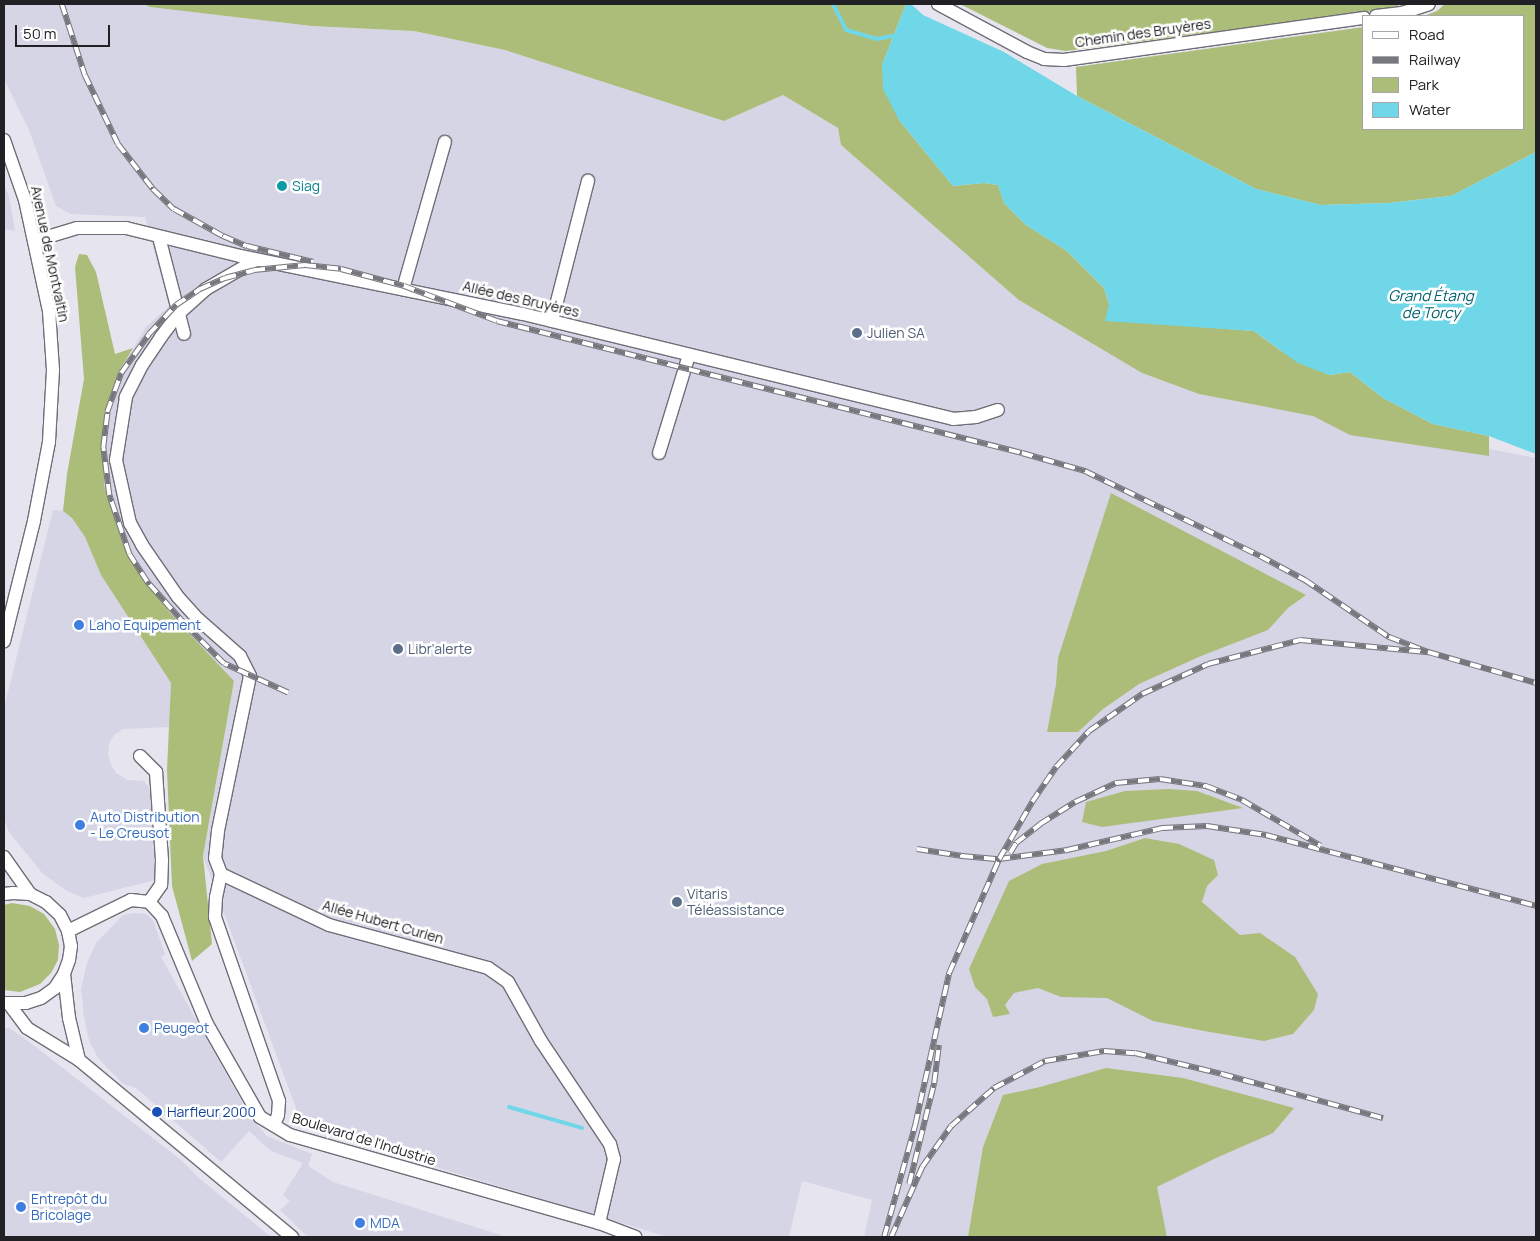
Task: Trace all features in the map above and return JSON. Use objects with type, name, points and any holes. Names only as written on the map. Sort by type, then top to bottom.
[{"type":"street","name":"Chemin des Bruyères","points":[[938,4],[1027,52],[1044,59],[1064,60],[1362,18]]},
{"type":"street","points":[[1385,15],[1402,13],[1429,4]]},
{"type":"street","name":"Avenue de Montvaltin","points":[[4,140],[25,200],[49,311],[52,339],[52,401],[49,442],[34,521],[4,641]]},
{"type":"street","points":[[403,289],[445,142]]},
{"type":"street","points":[[552,321],[588,181]]},
{"type":"street","name":"Allée des Bruyères","points":[[34,240],[77,228],[126,228],[256,260],[552,321],[953,419],[976,417],[998,410]]},
{"type":"street","points":[[159,237],[184,334]]},
{"type":"street","points":[[256,260],[206,289],[179,313],[142,365],[126,397],[119,431],[116,460],[130,523],[142,546],[178,597],[198,619],[240,656],[250,676],[218,831],[216,858],[221,874],[216,897],[215,917],[279,1101],[278,1114],[274,1125]]},
{"type":"street","points":[[659,453],[689,355]]},
{"type":"street","points":[[68,931],[131,900],[149,902],[161,885],[162,860],[156,772],[140,756]]},
{"type":"street","points":[[4,857],[30,894]]},
{"type":"street","name":"Allée Hubert Curien","points":[[221,874],[329,925],[488,968],[508,982],[541,1041],[610,1144],[614,1159],[599,1223]]},
{"type":"street","points":[[4,894],[13,892],[30,894],[46,902],[60,915],[68,931],[71,946],[70,960],[55,988],[42,998],[26,1003],[7,1004]]},
{"type":"street","name":"Boulevard de l'Industrie","points":[[149,902],[162,916],[207,1024],[260,1117],[290,1135],[599,1223],[635,1237]]},
{"type":"street","points":[[64,974],[70,1018],[79,1060]]},
{"type":"street","points":[[7,1004],[27,1028],[79,1060],[292,1237]]},
{"type":"shaded area","points":[[4,4],[144,4],[151,7],[312,26],[414,31],[505,50],[724,121],[783,95],[838,128],[841,145],[1017,298],[1142,373],[1199,394],[1536,458],[1536,1237],[864,1237],[872,1200],[802,1181],[789,1237],[668,1237],[303,1127],[203,856],[234,681],[170,613],[123,545],[104,485],[104,413],[120,370],[146,327],[169,306],[145,217],[71,214],[56,206],[29,130],[4,79]]},
{"type":"shaded area","points":[[4,184],[9,196],[15,231],[4,229]]},
{"type":"shaded area","points":[[53,510],[63,511],[72,518],[85,537],[101,575],[171,683],[170,727],[123,729],[114,735],[109,744],[108,754],[111,765],[116,773],[128,780],[144,781],[152,791],[155,880],[84,898],[67,891],[43,874],[9,832],[4,818],[4,708]]},
{"type":"shaded area","name":"Peugeot","points":[[134,913],[146,914],[153,920],[165,954],[161,957],[251,1118],[267,1136],[312,1154],[308,1166],[333,1182],[507,1237],[308,1237],[280,1210],[290,1201],[283,1195],[303,1163],[271,1151],[249,1131],[221,1162],[136,1088],[123,1084],[98,1058],[89,1040],[81,989],[87,963],[96,943],[123,915]]},
{"type":"shaded area","points":[[4,1028],[9,1028],[32,1044],[181,1160],[199,1178],[271,1237],[4,1237]]},
{"type":"green space","points":[[144,4],[906,4],[882,65],[899,120],[953,186],[984,183],[998,185],[1004,203],[1026,225],[1067,251],[1104,288],[1109,304],[1124,321],[1254,331],[1281,351],[1329,375],[1350,372],[1383,398],[1433,424],[1489,436],[1489,456],[1350,435],[1313,416],[1199,394],[1142,373],[1019,300],[841,145],[838,128],[783,95],[724,121],[505,50],[414,31],[312,26],[150,7]]},
{"type":"green space","points":[[960,4],[1404,4],[1381,10],[1066,51],[1047,48]]},
{"type":"green space","points":[[1445,4],[1536,4],[1536,152],[1451,196],[1389,203],[1321,205],[1256,189],[1077,96],[1076,67],[1362,27],[1362,130],[1525,130],[1525,15],[1427,15],[1437,11]]},
{"type":"green space","points":[[79,254],[87,255],[96,272],[115,354],[133,348],[120,370],[104,413],[104,485],[123,545],[170,613],[234,681],[203,856],[212,944],[192,961],[172,886],[167,770],[171,683],[101,575],[85,537],[72,518],[63,511],[67,474],[84,379],[75,267]]},
{"type":"green space","points":[[1111,493],[1306,595],[1288,608],[1268,630],[1201,656],[1139,684],[1103,709],[1078,732],[1047,732],[1056,684],[1058,658]]},
{"type":"green space","points":[[1169,789],[1197,791],[1243,808],[1102,827],[1082,822],[1086,802],[1125,791]]},
{"type":"green space","points":[[1145,838],[1179,844],[1214,860],[1218,875],[1207,886],[1202,902],[1240,935],[1260,933],[1295,957],[1318,994],[1314,1010],[1293,1034],[1264,1041],[1204,1031],[1153,1021],[1107,998],[1061,997],[1038,988],[1014,993],[1005,1005],[1010,1014],[993,1017],[987,999],[975,987],[969,969],[1009,881],[1042,864],[1106,851]]},
{"type":"green space","points":[[12,903],[30,906],[44,914],[55,929],[59,945],[58,960],[51,973],[40,984],[20,992],[4,990],[4,905]]},
{"type":"green space","points":[[1106,1068],[1183,1078],[1294,1108],[1273,1133],[1157,1187],[1167,1237],[968,1237],[983,1147],[1003,1095],[1040,1087]]},
{"type":"water","name":"Grand Étang de Torcy","points":[[906,4],[911,4],[923,15],[1004,52],[1077,96],[1256,189],[1321,205],[1389,203],[1451,196],[1536,152],[1536,454],[1489,436],[1433,424],[1383,398],[1350,372],[1329,375],[1298,363],[1254,331],[1105,321],[1109,304],[1104,288],[1067,251],[1026,225],[1004,203],[998,185],[984,183],[953,186],[899,120],[883,89],[882,65]]},
{"type":"waterway","points":[[833,4],[846,30],[877,39],[898,35]]},
{"type":"waterway","points":[[509,1107],[582,1128]]},
{"type":"railway","points":[[62,4],[85,75],[118,144],[153,189],[174,209],[223,236],[247,246],[313,262]]},
{"type":"railway","points":[[288,693],[224,664],[186,626],[147,582],[129,554],[109,495],[103,447],[107,412],[121,373],[149,334],[176,305],[200,289],[225,278],[254,270],[305,265],[341,269],[404,286],[497,321],[1022,453],[1085,471],[1260,556],[1305,580],[1389,637],[1428,652]]},
{"type":"railway","points":[[884,1237],[915,1125],[949,973],[999,859],[1032,802],[1056,767],[1089,731],[1142,694],[1208,664],[1300,640],[1428,652],[1536,683]]},
{"type":"railway","points":[[1010,853],[1016,843],[1040,824],[1075,802],[1116,783],[1160,779],[1206,786],[1242,800],[1321,846]]},
{"type":"railway","points":[[917,849],[962,856],[999,859],[1067,850],[1162,828],[1207,826],[1266,835],[1536,906]]},
{"type":"railway","points":[[909,1184],[934,1083],[939,1045]]},
{"type":"railway","points":[[891,1237],[922,1167],[951,1126],[994,1088],[1045,1061],[1104,1051],[1135,1053],[1222,1074],[1383,1118]]},
{"type":"place","name":"Siag","points":[[282,186]]},
{"type":"place","name":"Julien SA","points":[[857,333]]},
{"type":"place","name":"Laho Equipement","points":[[79,625]]},
{"type":"place","name":"Libr'alerte","points":[[398,649]]},
{"type":"place","name":"Auto Distribution - Le Creusot","points":[[80,825]]},
{"type":"place","name":"Vitaris Téléassistance","points":[[677,902]]},
{"type":"place","name":"Peugeot","points":[[144,1028]]},
{"type":"place","name":"Harfleur 2000","points":[[157,1112]]},
{"type":"place","name":"Entrepôt du Bricolage","points":[[21,1207]]},
{"type":"place","name":"MDA","points":[[360,1223]]}]
